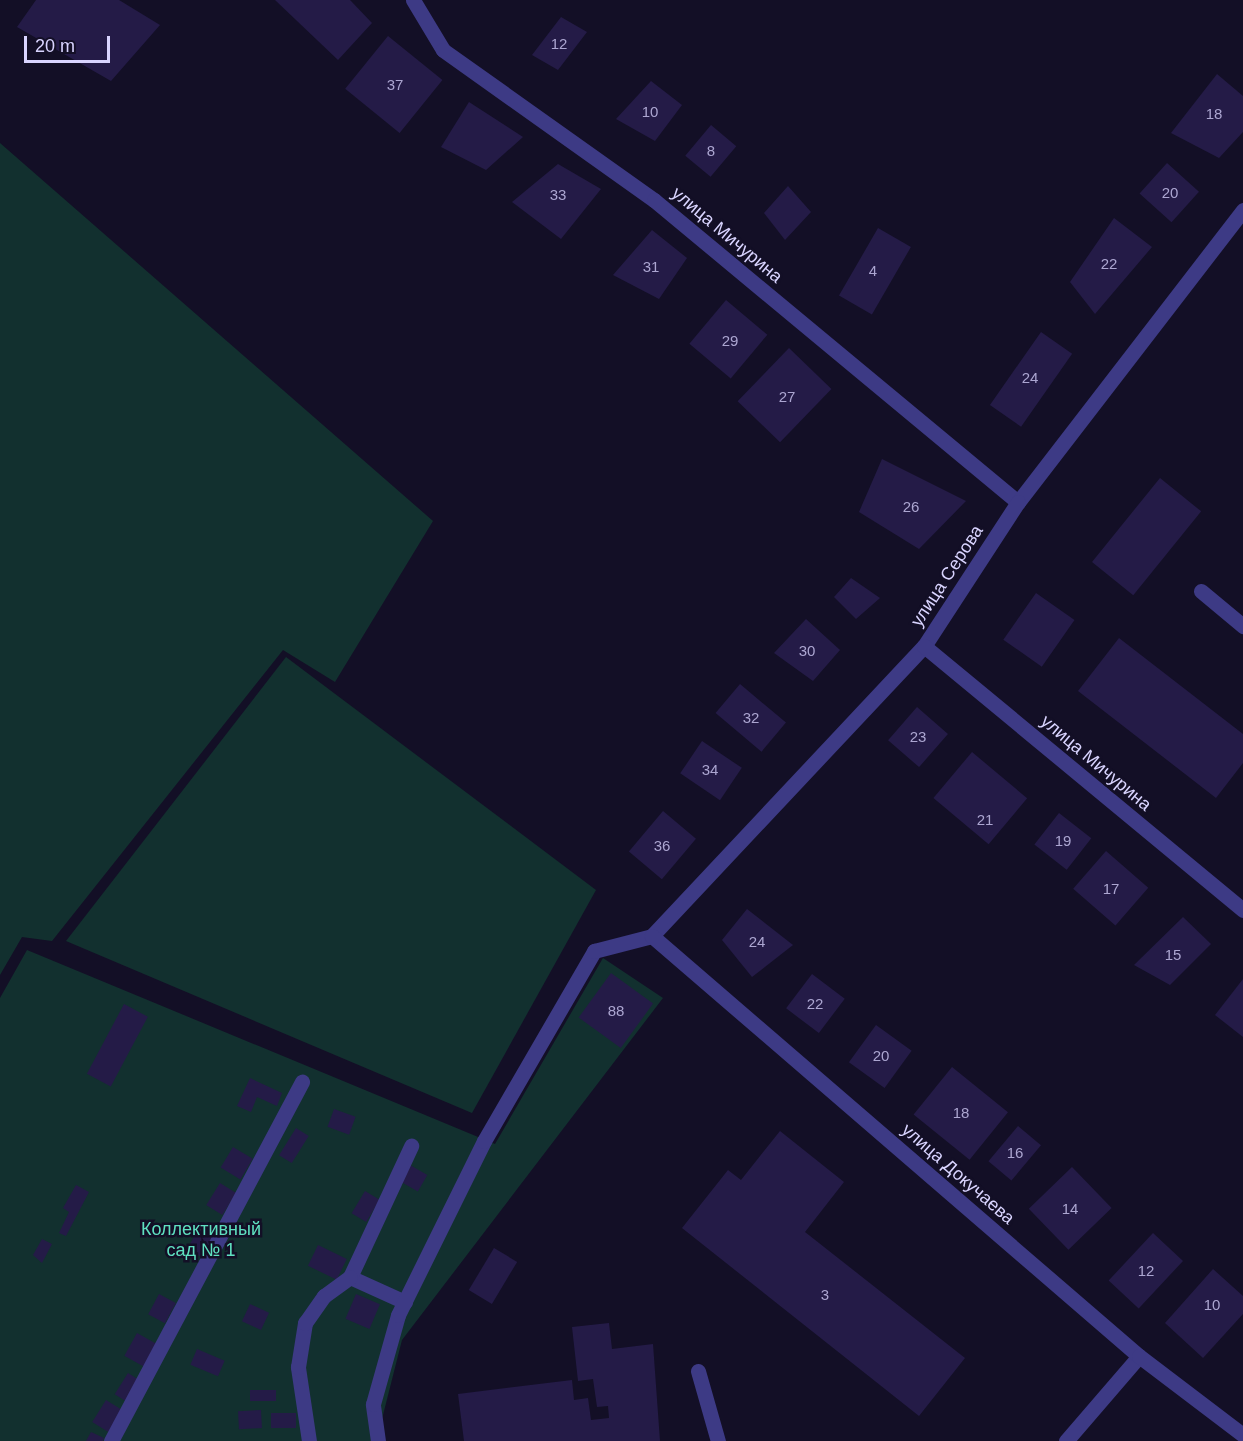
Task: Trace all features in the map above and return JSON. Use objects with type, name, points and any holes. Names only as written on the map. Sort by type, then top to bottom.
[{"type":"street","name":"улица Мичурина","points":[[413,0],[443,50],[654,200],[1018,502]]},
{"type":"street","name":"улица Серова","points":[[652,936],[924,646],[1018,502],[1243,210]]},
{"type":"street","points":[[1201,591],[1243,626]]},
{"type":"street","name":"улица Мичурина","points":[[924,646],[1243,910]]},
{"type":"street","points":[[378,1441],[374,1404],[405,1302],[484,1141],[594,951],[652,936]]},
{"type":"street","name":"улица Докучаева","points":[[652,936],[1139,1356],[1243,1435]]},
{"type":"street","points":[[111,1441],[302,1082]]},
{"type":"street","points":[[309,1441],[298,1367],[305,1323],[324,1296],[350,1277],[411,1146]]},
{"type":"street","points":[[350,1277],[405,1302]]},
{"type":"street","points":[[1066,1441],[1139,1356]]},
{"type":"street","points":[[698,1371],[718,1441]]},
{"type":"green space","points":[[0,143],[433,521],[335,682],[283,650],[52,941],[22,937],[0,975]]},
{"type":"green space","points":[[286,657],[596,890],[472,1113],[66,941]]},
{"type":"green space","name":"Коллективный сад № 1","points":[[27,950],[495,1144],[603,958],[663,998],[402,1340],[382,1419],[385,1441],[0,1441],[0,998]]},
{"type":"building","points":[[36,0],[119,0],[160,25],[111,81],[17,27]]},
{"type":"building","points":[[275,0],[350,0],[372,23],[338,60]]},
{"type":"building","points":[[561,17],[587,32],[558,70],[532,55]]},
{"type":"building","points":[[388,36],[442,80],[400,133],[345,89]]},
{"type":"building","points":[[1217,74],[1243,96],[1243,132],[1219,158],[1171,133]]},
{"type":"building","points":[[651,81],[682,105],[655,141],[616,119]]},
{"type":"building","points":[[469,102],[523,137],[486,170],[441,147]]},
{"type":"building","points":[[711,125],[736,146],[711,177],[685,156]]},
{"type":"building","points":[[1167,163],[1199,192],[1172,222],[1140,193]]},
{"type":"building","points":[[558,164],[601,189],[561,239],[512,202]]},
{"type":"building","points":[[788,186],[811,212],[785,240],[764,213]]},
{"type":"building","points":[[1114,218],[1152,247],[1095,314],[1070,282]]},
{"type":"building","points":[[878,228],[911,247],[872,315],[839,296]]},
{"type":"building","points":[[652,230],[687,258],[659,299],[613,275]]},
{"type":"building","points":[[726,300],[767,335],[731,378],[689,344]]},
{"type":"building","points":[[1041,332],[1072,354],[1021,427],[990,405]]},
{"type":"building","points":[[789,348],[831,389],[780,442],[738,401]]},
{"type":"building","points":[[882,459],[966,501],[919,549],[859,512]]},
{"type":"building","points":[[1160,478],[1201,511],[1133,595],[1092,562]]},
{"type":"building","points":[[851,578],[880,598],[856,619],[834,597]]},
{"type":"building","points":[[1036,593],[1075,620],[1042,667],[1003,640]]},
{"type":"building","points":[[806,619],[840,650],[813,681],[774,653]]},
{"type":"building","points":[[1119,638],[1243,734],[1243,763],[1216,798],[1078,691]]},
{"type":"building","points":[[740,684],[786,723],[762,752],[716,713]]},
{"type":"building","points":[[917,707],[948,734],[919,767],[888,740]]},
{"type":"building","points":[[702,741],[742,768],[720,800],[680,773]]},
{"type":"building","points":[[972,752],[1027,798],[989,844],[933,798]]},
{"type":"building","points":[[663,811],[696,839],[662,879],[629,852]]},
{"type":"building","points":[[1059,813],[1091,838],[1067,870],[1034,845]]},
{"type":"building","points":[[1106,851],[1148,888],[1115,925],[1073,889]]},
{"type":"building","points":[[747,909],[793,945],[752,977],[722,940]]},
{"type":"building","points":[[1183,917],[1211,944],[1170,985],[1134,965]]},
{"type":"building","points":[[611,973],[653,1004],[621,1048],[579,1017]]},
{"type":"building","points":[[812,974],[845,999],[819,1033],[786,1008]]},
{"type":"building","points":[[1243,979],[1243,1037],[1215,1015]]},
{"type":"building","points":[[124,1004],[148,1017],[111,1086],[87,1074]]},
{"type":"building","points":[[876,1025],[912,1051],[885,1088],[849,1062]]},
{"type":"building","points":[[952,1067],[1008,1112],[970,1160],[914,1114]]},
{"type":"building","points":[[250,1078],[282,1093],[277,1106],[257,1097],[251,1112],[237,1106]]},
{"type":"building","points":[[334,1109],[356,1117],[349,1135],[328,1127]]},
{"type":"building","points":[[1018,1126],[1041,1145],[1011,1181],[988,1161]]},
{"type":"building","points":[[296,1128],[309,1136],[292,1163],[279,1155]]},
{"type":"building","points":[[780,1131],[844,1182],[805,1232],[965,1358],[919,1416],[682,1228],[728,1170],[741,1180]]},
{"type":"building","points":[[233,1147],[253,1159],[240,1179],[221,1168]]},
{"type":"building","points":[[410,1165],[427,1175],[418,1191],[400,1181]]},
{"type":"building","points":[[1072,1167],[1112,1208],[1068,1250],[1029,1209]]},
{"type":"building","points":[[220,1183],[236,1193],[222,1215],[206,1205]]},
{"type":"building","points":[[76,1185],[89,1192],[66,1236],[59,1233],[69,1212],[63,1208]]},
{"type":"building","points":[[365,1191],[380,1200],[366,1222],[352,1213]]},
{"type":"building","points":[[198,1229],[217,1239],[206,1259],[187,1249]]},
{"type":"building","points":[[1153,1233],[1183,1261],[1139,1308],[1109,1281]]},
{"type":"building","points":[[42,1239],[52,1244],[42,1263],[33,1255]]},
{"type":"building","points":[[318,1245],[347,1259],[337,1280],[308,1266]]},
{"type":"building","points":[[494,1248],[517,1262],[492,1304],[469,1290]]},
{"type":"building","points":[[1213,1269],[1243,1296],[1243,1314],[1203,1358],[1165,1323]]},
{"type":"building","points":[[159,1294],[176,1303],[165,1323],[148,1314]]},
{"type":"building","points":[[356,1294],[380,1304],[369,1329],[345,1319]]},
{"type":"building","points":[[250,1304],[269,1313],[261,1330],[242,1321]]},
{"type":"building","points":[[609,1323],[612,1349],[653,1344],[660,1441],[464,1441],[458,1394],[572,1380],[574,1400],[588,1398],[591,1420],[609,1418],[608,1406],[597,1407],[593,1379],[578,1381],[572,1327]]},
{"type":"building","points":[[137,1333],[157,1344],[145,1367],[124,1356]]},
{"type":"building","points":[[197,1349],[225,1361],[218,1376],[190,1365]]},
{"type":"building","points":[[128,1373],[141,1381],[127,1402],[115,1394]]},
{"type":"building","points":[[250,1390],[276,1390],[276,1401],[250,1401]]},
{"type":"building","points":[[106,1400],[122,1410],[108,1432],[92,1422]]},
{"type":"building","points":[[261,1410],[262,1428],[239,1429],[238,1411]]},
{"type":"building","points":[[271,1413],[296,1413],[296,1428],[271,1428]]},
{"type":"building","points":[[91,1432],[104,1438],[103,1441],[86,1441]]}]
